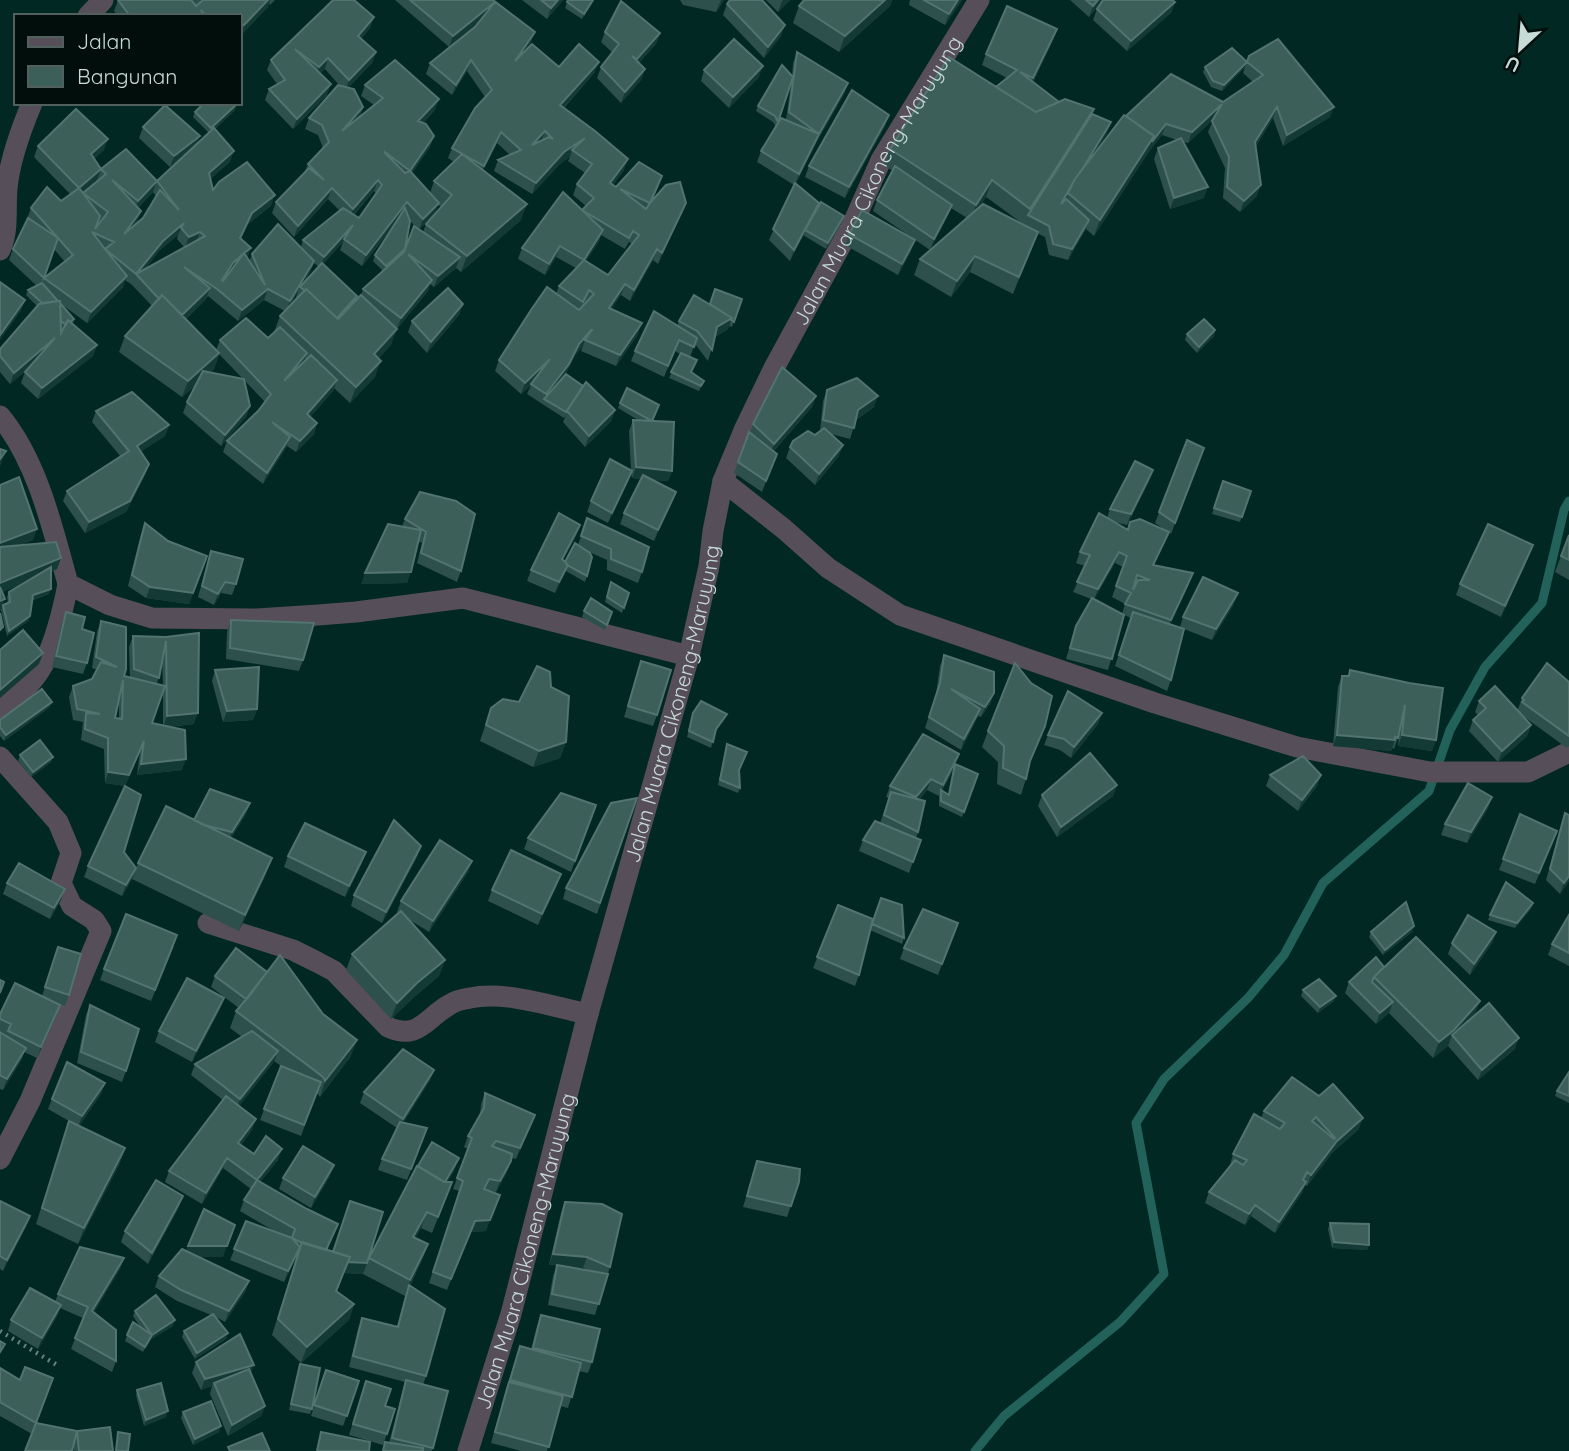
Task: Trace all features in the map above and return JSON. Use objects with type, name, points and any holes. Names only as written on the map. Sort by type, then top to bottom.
[{"type":"street","points":[[90,14],[103,0]]},
{"type":"street","name":"Jalan Muara Cikoneng-Maruyung","points":[[468,1451],[511,1314],[588,1014],[689,656],[709,566],[723,481],[768,380],[855,219],[881,160],[979,0]]},
{"type":"street","points":[[0,250],[7,223],[7,188],[31,105]]},
{"type":"street","points":[[0,416],[27,459],[50,518],[68,584],[64,608],[41,669],[0,712]]},
{"type":"street","points":[[723,481],[828,568],[900,614],[1155,703],[1297,747],[1430,772],[1528,772],[1569,752]]},
{"type":"street","points":[[68,584],[110,604],[152,618],[257,619],[306,616],[463,598],[689,656]]},
{"type":"street","points":[[0,757],[58,822],[71,853],[61,883],[72,906],[94,920],[100,931],[30,1101],[0,1159]]},
{"type":"street","points":[[208,923],[293,950],[334,971],[388,1027],[398,1032],[414,1030],[450,1004],[489,996],[506,996],[588,1014]]},
{"type":"path","points":[[0,1331],[57,1365]]},
{"type":"building","points":[[118,0],[191,0],[196,6],[203,0],[268,0],[242,26],[242,14],[204,14],[201,10],[203,14],[128,14]]},
{"type":"building","points":[[333,0],[354,0],[374,17],[358,36],[376,52],[349,80],[328,58],[319,67],[295,49],[331,84],[297,119],[269,89],[285,80],[271,60]]},
{"type":"building","points":[[410,0],[493,0],[535,32],[515,61],[532,44],[559,67],[579,44],[599,62],[560,105],[628,159],[610,183],[616,187],[639,162],[662,176],[650,203],[666,185],[680,182],[686,203],[662,253],[657,249],[634,290],[625,284],[609,308],[642,323],[620,355],[585,340],[591,330],[546,394],[531,384],[550,359],[525,383],[499,360],[547,287],[579,310],[594,294],[589,290],[583,302],[559,286],[584,260],[608,275],[639,235],[633,231],[629,238],[582,210],[594,198],[577,184],[592,164],[572,150],[585,138],[564,152],[536,183],[498,160],[521,150],[501,132],[484,166],[452,148],[475,108],[492,90],[471,60],[456,85],[430,63],[475,27],[495,2],[453,36]],"holes":[[[545,131],[553,139],[549,137],[532,145]],[[620,189],[650,203],[646,209]]]},
{"type":"building","points":[[541,0],[558,0],[551,8]]},
{"type":"building","points":[[593,0],[584,14],[567,2]]},
{"type":"building","points":[[730,0],[762,0],[785,25],[768,47],[727,4]]},
{"type":"building","points":[[804,0],[885,0],[845,36],[799,6]]},
{"type":"building","points":[[924,0],[958,0],[949,14]]},
{"type":"building","points":[[1086,0],[1098,0],[1093,6]]},
{"type":"building","points":[[1103,0],[1175,2],[1131,41],[1097,9]]},
{"type":"building","points":[[621,1],[660,33],[637,59],[632,56],[645,69],[625,92],[601,67],[619,44],[605,32]]},
{"type":"building","points":[[1007,6],[1057,29],[1033,78],[1020,72],[1059,102],[1036,112],[996,87],[1017,70],[986,54]]},
{"type":"building","points":[[734,39],[763,66],[733,97],[704,70]]},
{"type":"building","points":[[1278,39],[1334,107],[1287,135],[1277,107],[1255,142],[1261,185],[1244,201],[1227,187],[1229,157],[1212,121],[1222,104],[1192,132],[1166,124],[1152,142],[1154,136],[1126,116],[1171,74],[1223,102],[1263,75],[1247,62],[1249,56]]},
{"type":"building","points":[[1232,48],[1247,62],[1224,85],[1213,81],[1205,67]]},
{"type":"building","points":[[797,52],[848,83],[819,134],[789,112]]},
{"type":"building","points":[[949,57],[1036,112],[1065,99],[1094,109],[1030,209],[992,180],[976,205],[890,149]]},
{"type":"building","points":[[395,60],[439,99],[418,121],[426,124],[434,136],[410,171],[439,203],[423,219],[407,202],[366,255],[344,239],[353,225],[324,257],[303,240],[343,208],[359,218],[382,185],[378,180],[353,209],[332,188],[298,226],[276,202],[309,168],[324,180],[308,164],[329,142],[322,125],[309,118],[338,85],[354,89],[363,107],[342,131],[383,98],[365,85]],"holes":[[[385,152],[410,171],[405,173],[385,153]]]},
{"type":"building","points":[[782,65],[793,77],[778,122],[775,116],[758,106]]},
{"type":"building","points":[[852,90],[889,115],[849,187],[809,166]]},
{"type":"building","points":[[165,105],[200,136],[174,156],[143,127]]},
{"type":"building","points":[[202,105],[236,105],[211,128],[195,112]]},
{"type":"building","points":[[76,109],[108,139],[91,154],[101,169],[79,188],[38,146]]},
{"type":"building","points":[[1092,114],[1111,122],[1061,204],[1066,199],[1089,220],[1072,249],[1053,244],[1049,226],[1028,215]]},
{"type":"building","points":[[1124,115],[1154,136],[1100,220],[1068,193],[1075,179]]},
{"type":"building","points":[[781,118],[819,134],[799,174],[761,151]]},
{"type":"building","points":[[214,128],[234,151],[209,173],[213,190],[219,182],[247,162],[275,195],[252,213],[240,238],[251,248],[244,253],[265,285],[252,254],[278,224],[314,261],[290,301],[268,289],[242,310],[184,267],[210,288],[182,315],[162,295],[159,299],[136,274],[105,249],[127,276],[91,312],[44,278],[73,255],[31,208],[47,187],[61,201],[79,188],[83,193],[106,174],[101,169],[126,149],[157,181]],"holes":[[[112,180],[138,201],[157,181],[179,210],[160,190],[143,218],[124,234],[141,211]],[[83,193],[108,212],[95,229],[100,216]],[[184,223],[181,228],[189,237],[200,232],[205,236],[136,274],[163,241]],[[92,232],[114,242],[105,249]],[[244,253],[223,281],[233,263]]]},
{"type":"building","points":[[1181,138],[1208,187],[1174,198],[1158,148]]},
{"type":"building","points":[[462,154],[527,204],[467,256],[426,224],[452,195],[434,181]]},
{"type":"building","points":[[895,166],[952,205],[934,239],[877,200]]},
{"type":"building","points":[[795,183],[819,203],[794,250],[773,229]]},
{"type":"building","points":[[563,192],[603,230],[584,260],[560,246],[549,264],[522,248]]},
{"type":"building","points":[[821,202],[844,216],[828,243],[805,230]]},
{"type":"building","points":[[983,204],[1038,232],[1019,277],[975,256],[957,281],[920,259]]},
{"type":"building","points":[[405,208],[410,221],[405,249],[386,266],[375,255]]},
{"type":"building","points":[[862,210],[915,240],[902,264],[849,234]]},
{"type":"building","points":[[28,218],[58,238],[44,278],[13,249]]},
{"type":"building","points":[[414,226],[460,257],[438,276],[408,254],[432,280],[401,318],[363,289],[404,252]]},
{"type":"building","points":[[322,263],[357,296],[337,318],[306,289],[305,291],[300,287]]},
{"type":"building","points":[[0,282],[25,300],[0,335]]},
{"type":"building","points":[[42,283],[58,301],[42,303],[28,290]]},
{"type":"building","points":[[448,288],[463,304],[431,342],[412,321]]},
{"type":"building","points":[[306,289],[338,319],[361,295],[397,329],[374,354],[381,361],[356,387],[280,316]]},
{"type":"building","points":[[715,289],[742,299],[734,322],[710,304]]},
{"type":"building","points":[[162,295],[219,353],[188,381],[125,336]]},
{"type":"building","points":[[694,295],[732,318],[717,327],[712,350],[697,331],[679,321]]},
{"type":"building","points":[[60,301],[61,333],[68,320],[97,345],[42,388],[25,372],[55,338],[14,373],[0,356],[0,349],[39,304]]},
{"type":"building","points":[[60,303],[74,319],[70,322],[68,320],[66,325],[61,321]]},
{"type":"building","points":[[654,311],[697,338],[694,347],[679,340],[668,366],[635,351]]},
{"type":"building","points":[[246,318],[268,338],[280,327],[307,353],[284,381],[311,355],[337,380],[307,414],[317,423],[300,441],[272,422],[290,437],[267,473],[227,441],[258,411],[271,394],[220,340]]},
{"type":"building","points":[[1204,319],[1215,330],[1199,347],[1187,334]]},
{"type":"building","points":[[681,353],[697,360],[691,372],[704,381],[701,386],[671,372]]},
{"type":"building","points":[[782,367],[816,396],[774,444],[753,424]]},
{"type":"building","points":[[203,371],[244,379],[250,406],[225,435],[187,402]]},
{"type":"building","points":[[566,374],[583,386],[566,412],[544,399]]},
{"type":"building","points":[[857,378],[878,396],[858,410],[854,428],[823,420],[827,390]]},
{"type":"building","points":[[586,382],[615,410],[589,436],[567,411]]},
{"type":"building","points":[[627,388],[659,405],[652,421],[620,403]]},
{"type":"building","points":[[132,392],[169,425],[137,446],[149,464],[130,501],[89,522],[67,491],[129,451],[96,411]]},
{"type":"building","points":[[633,420],[674,422],[672,471],[636,467]]},
{"type":"building","points":[[824,428],[843,445],[819,474],[790,447],[793,441],[808,431],[815,435]]},
{"type":"building","points":[[749,432],[777,454],[766,481],[738,462]]},
{"type":"building","points":[[1187,440],[1204,448],[1175,523],[1159,512]]},
{"type":"building","points":[[610,459],[632,471],[612,513],[591,501]]},
{"type":"building","points":[[1135,461],[1153,470],[1131,514],[1110,509]]},
{"type":"building","points":[[643,475],[676,492],[658,530],[624,513]]},
{"type":"building","points":[[19,477],[37,529],[0,543],[0,485]]},
{"type":"building","points":[[1223,481],[1251,491],[1242,517],[1214,508]]},
{"type":"building","points":[[420,492],[456,501],[475,514],[461,571],[421,553],[426,532],[405,519]]},
{"type":"building","points":[[559,513],[580,525],[562,559],[568,565],[559,582],[531,570]]},
{"type":"building","points":[[1099,513],[1128,530],[1130,522],[1140,519],[1169,532],[1153,565],[1193,573],[1171,620],[1125,604],[1131,593],[1116,586],[1127,556],[1119,552],[1098,589],[1077,582],[1090,555],[1080,552]],"holes":[[[1137,575],[1150,580],[1138,580],[1133,590]]]},
{"type":"building","points":[[587,518],[649,547],[642,572],[611,559],[611,549],[581,536]]},
{"type":"building","points":[[145,523],[168,541],[207,556],[193,593],[150,587],[132,575]]},
{"type":"building","points":[[388,524],[421,530],[411,572],[365,573]]},
{"type":"building","points":[[1488,524],[1533,545],[1505,606],[1460,584]]},
{"type":"building","points":[[1569,535],[1569,560],[1561,556]]},
{"type":"building","points":[[56,542],[61,558],[0,583],[0,547]]},
{"type":"building","points":[[575,543],[592,557],[587,576],[565,562]]},
{"type":"building","points":[[211,551],[243,559],[236,584],[225,582],[218,594],[202,586]]},
{"type":"building","points":[[51,567],[51,589],[33,595],[30,616],[9,631],[3,605],[10,602],[9,592]]},
{"type":"building","points":[[1203,577],[1238,593],[1216,629],[1183,617]]},
{"type":"building","points":[[611,582],[629,593],[624,608],[607,597]]},
{"type":"building","points":[[0,587],[5,599],[0,601]]},
{"type":"building","points":[[591,598],[612,612],[607,625],[584,611]]},
{"type":"building","points":[[1092,598],[1124,615],[1112,659],[1070,648],[1076,626]]},
{"type":"building","points":[[66,612],[85,617],[82,629],[94,633],[87,663],[56,656]]},
{"type":"building","points":[[1133,612],[1184,629],[1171,680],[1119,655]]},
{"type":"building","points":[[231,620],[314,623],[303,660],[230,648]]},
{"type":"building","points":[[101,621],[126,627],[124,676],[165,686],[152,723],[185,730],[186,759],[141,764],[144,741],[129,775],[108,772],[108,738],[85,729],[86,713],[100,714],[77,709],[73,686],[92,679],[101,662],[117,667],[96,657]],"holes":[[[123,680],[122,719],[115,718]]]},
{"type":"building","points":[[23,630],[43,653],[0,690],[0,650]]},
{"type":"building","points":[[199,633],[198,713],[167,716],[166,641],[159,678],[134,669],[133,636],[166,637]]},
{"type":"building","points":[[944,655],[994,672],[994,693],[985,707],[951,689],[980,709],[964,739],[929,717],[940,683]]},
{"type":"building","points":[[641,661],[671,670],[657,715],[628,706]]},
{"type":"building","points":[[1015,663],[1031,683],[1052,696],[1045,726],[1030,761],[1026,779],[1003,768],[1004,746],[988,731]]},
{"type":"building","points":[[1547,663],[1569,682],[1569,736],[1522,702],[1522,698]]},
{"type":"building","points":[[537,666],[550,672],[551,687],[569,696],[566,742],[539,751],[486,725],[491,708],[503,699],[519,702]]},
{"type":"building","points":[[259,667],[257,709],[227,711],[215,670]]},
{"type":"building","points":[[1350,670],[1443,688],[1436,740],[1402,735],[1405,705],[1398,738],[1395,737],[1395,740],[1337,735],[1342,676],[1349,676]]},
{"type":"building","points":[[1495,686],[1531,725],[1502,751],[1473,720],[1486,708],[1479,701]]},
{"type":"building","points":[[42,689],[52,702],[6,735],[0,727],[0,720]]},
{"type":"building","points":[[1068,691],[1102,713],[1074,747],[1064,739],[1048,735]]},
{"type":"building","points":[[701,701],[727,714],[716,729],[713,742],[689,731],[693,713]]},
{"type":"building","points":[[923,734],[959,754],[943,785],[931,779],[916,797],[890,786]]},
{"type":"building","points":[[40,740],[53,757],[33,772],[20,755]]},
{"type":"building","points":[[727,744],[747,752],[739,770],[740,788],[720,780]]},
{"type":"building","points":[[1090,753],[1117,785],[1061,827],[1042,795]]},
{"type":"building","points":[[1303,756],[1321,775],[1302,800],[1270,775]]},
{"type":"building","points":[[955,764],[978,774],[964,812],[941,801],[941,790],[949,795]]},
{"type":"building","points":[[1468,783],[1492,797],[1471,832],[1445,824]]},
{"type":"building","points":[[125,786],[141,795],[124,852],[136,868],[126,885],[88,866]]},
{"type":"building","points":[[210,789],[250,803],[232,832],[194,820]]},
{"type":"building","points":[[891,792],[925,801],[918,832],[884,815]]},
{"type":"building","points":[[561,793],[596,805],[575,861],[528,838]]},
{"type":"building","points":[[637,798],[600,903],[566,888],[611,803]]},
{"type":"building","points":[[166,806],[272,858],[245,915],[138,863]]},
{"type":"building","points":[[1565,813],[1569,815],[1569,876],[1564,883],[1550,869]]},
{"type":"building","points":[[1520,814],[1557,831],[1539,873],[1503,859]]},
{"type":"building","points":[[394,820],[421,846],[386,912],[354,895]]},
{"type":"building","points":[[875,821],[921,840],[913,862],[863,840]]},
{"type":"building","points":[[305,823],[366,852],[349,886],[288,856]]},
{"type":"building","points":[[440,840],[472,861],[433,921],[401,901]]},
{"type":"building","points":[[511,850],[561,874],[542,914],[492,890]]},
{"type":"building","points":[[19,863],[65,889],[54,908],[7,883]]},
{"type":"building","points":[[1506,882],[1533,903],[1517,923],[1490,915]]},
{"type":"building","points":[[881,898],[902,905],[904,938],[872,924]]},
{"type":"building","points":[[1406,902],[1414,926],[1385,950],[1371,932]]},
{"type":"building","points":[[838,905],[873,919],[859,975],[817,957]]},
{"type":"building","points":[[923,909],[958,923],[942,964],[904,948]]},
{"type":"building","points":[[401,911],[445,960],[397,1003],[352,954]]},
{"type":"building","points":[[126,914],[177,935],[155,990],[104,969]]},
{"type":"building","points":[[1468,915],[1496,932],[1474,964],[1452,943]]},
{"type":"building","points":[[1569,915],[1569,953],[1552,944]]},
{"type":"building","points":[[1416,937],[1480,1001],[1454,1030],[1439,1042],[1374,977]]},
{"type":"building","points":[[58,947],[81,954],[69,995],[45,987]]},
{"type":"building","points":[[236,948],[267,972],[246,999],[215,976]]},
{"type":"building","points":[[280,955],[323,1014],[357,1040],[325,1081],[236,1011]]},
{"type":"building","points":[[1376,957],[1384,967],[1372,982],[1393,1002],[1380,1013],[1349,982]]},
{"type":"building","points":[[187,978],[224,998],[196,1051],[159,1031]]},
{"type":"building","points":[[1319,979],[1336,996],[1320,1007],[1303,990]]},
{"type":"building","points":[[15,983],[60,1005],[41,1047],[8,1031],[11,1024],[0,1019]]},
{"type":"building","points":[[1489,1003],[1519,1038],[1482,1070],[1452,1035]]},
{"type":"building","points":[[90,1005],[139,1029],[126,1071],[81,1052]]},
{"type":"building","points":[[252,1031],[278,1051],[240,1099],[195,1064]]},
{"type":"building","points":[[0,1032],[26,1048],[7,1079],[0,1075]]},
{"type":"building","points":[[403,1049],[434,1070],[403,1119],[364,1092]]},
{"type":"building","points":[[67,1062],[105,1083],[82,1116],[52,1099]]},
{"type":"building","points":[[281,1066],[321,1082],[304,1125],[264,1109]]},
{"type":"building","points":[[1569,1072],[1569,1096],[1557,1091]]},
{"type":"building","points":[[1292,1077],[1319,1096],[1333,1084],[1363,1118],[1337,1141],[1311,1175],[1307,1172],[1303,1180],[1306,1182],[1279,1222],[1255,1205],[1249,1214],[1209,1192],[1235,1160],[1243,1165],[1247,1160],[1233,1154],[1254,1114],[1280,1129],[1285,1123],[1264,1111]],"holes":[[[1316,1117],[1334,1139],[1312,1121]]]},
{"type":"building","points":[[485,1093],[535,1115],[520,1148],[496,1141],[492,1146],[512,1154],[511,1161],[500,1181],[489,1179],[484,1189],[500,1195],[490,1220],[475,1221],[451,1279],[433,1272],[463,1181],[457,1178],[472,1138],[468,1136],[484,1108]]},
{"type":"building","points":[[226,1096],[256,1119],[238,1143],[254,1154],[266,1136],[282,1149],[257,1180],[227,1158],[206,1193],[169,1171]]},
{"type":"building","points":[[69,1121],[125,1148],[84,1228],[42,1208]]},
{"type":"building","points":[[400,1122],[427,1128],[411,1169],[382,1159]]},
{"type":"building","points":[[432,1142],[459,1158],[445,1182],[418,1166]]},
{"type":"building","points":[[303,1146],[334,1165],[315,1197],[283,1178]]},
{"type":"building","points":[[757,1161],[800,1169],[799,1182],[791,1206],[747,1196]]},
{"type":"building","points":[[417,1166],[444,1182],[452,1182],[438,1217],[427,1212],[413,1237],[428,1244],[410,1280],[369,1258]]},
{"type":"building","points":[[156,1180],[183,1196],[152,1253],[125,1231]]},
{"type":"building","points":[[257,1180],[338,1224],[326,1250],[292,1238],[295,1229],[244,1200]]},
{"type":"building","points":[[0,1201],[30,1216],[7,1260],[0,1256]]},
{"type":"building","points":[[350,1201],[383,1212],[367,1263],[348,1262],[350,1257],[333,1252]]},
{"type":"building","points":[[565,1202],[602,1204],[622,1214],[610,1267],[587,1257],[553,1254]]},
{"type":"building","points":[[204,1209],[235,1225],[227,1246],[188,1246]]},
{"type":"building","points":[[246,1221],[292,1238],[300,1247],[288,1271],[234,1249]]},
{"type":"building","points":[[1330,1223],[1369,1224],[1369,1245],[1334,1242]]},
{"type":"building","points":[[302,1242],[350,1257],[336,1291],[354,1304],[307,1347],[278,1319]]},
{"type":"building","points":[[80,1247],[124,1258],[92,1311],[116,1330],[116,1361],[75,1338],[88,1307],[58,1294]]},
{"type":"building","points":[[182,1249],[249,1281],[229,1311],[181,1290],[159,1276]]},
{"type":"building","points":[[557,1265],[608,1274],[599,1304],[552,1294]]},
{"type":"building","points":[[409,1285],[445,1309],[426,1376],[353,1356],[362,1318],[398,1327]]},
{"type":"building","points":[[30,1288],[61,1305],[42,1338],[11,1320]]},
{"type":"building","points":[[156,1295],[175,1320],[152,1335],[135,1311]]},
{"type":"building","points":[[213,1314],[228,1333],[197,1353],[184,1331]]},
{"type":"building","points":[[541,1315],[600,1329],[592,1362],[533,1348]]},
{"type":"building","points":[[133,1322],[152,1335],[145,1347],[127,1335]]},
{"type":"building","points":[[240,1334],[254,1365],[205,1379],[196,1362]]},
{"type":"building","points":[[520,1346],[581,1363],[572,1397],[510,1380]]},
{"type":"building","points":[[300,1364],[320,1368],[312,1409],[291,1404]]},
{"type":"building","points":[[25,1367],[53,1378],[36,1423],[0,1402],[0,1368],[20,1380]]},
{"type":"building","points":[[249,1369],[265,1406],[232,1425],[214,1383]]},
{"type":"building","points":[[326,1370],[359,1381],[347,1416],[314,1405]]},
{"type":"building","points":[[406,1380],[448,1391],[433,1448],[392,1438]]},
{"type":"building","points":[[366,1381],[391,1389],[385,1406],[395,1409],[387,1434],[353,1424]]},
{"type":"building","points":[[509,1382],[563,1396],[549,1447],[495,1432]]},
{"type":"building","points":[[161,1383],[168,1411],[146,1420],[137,1390]]},
{"type":"building","points":[[211,1401],[221,1426],[195,1439],[183,1412]]},
{"type":"building","points":[[36,1423],[77,1431],[72,1451],[25,1451]]},
{"type":"building","points":[[110,1427],[113,1451],[79,1451],[77,1431]]},
{"type":"building","points":[[118,1432],[130,1434],[128,1451],[116,1451]]},
{"type":"building","points":[[321,1432],[370,1442],[369,1451],[317,1451]]},
{"type":"building","points":[[262,1433],[270,1451],[230,1451],[228,1447]]},
{"type":"building","points":[[385,1442],[423,1448],[423,1451],[383,1451]]},
{"type":"waterway","points":[[975,1451],[1004,1416],[1120,1322],[1164,1274],[1136,1123],[1164,1079],[1248,998],[1284,955],[1323,883],[1429,791],[1450,730],[1485,667],[1542,603],[1564,510],[1569,501]]}]
